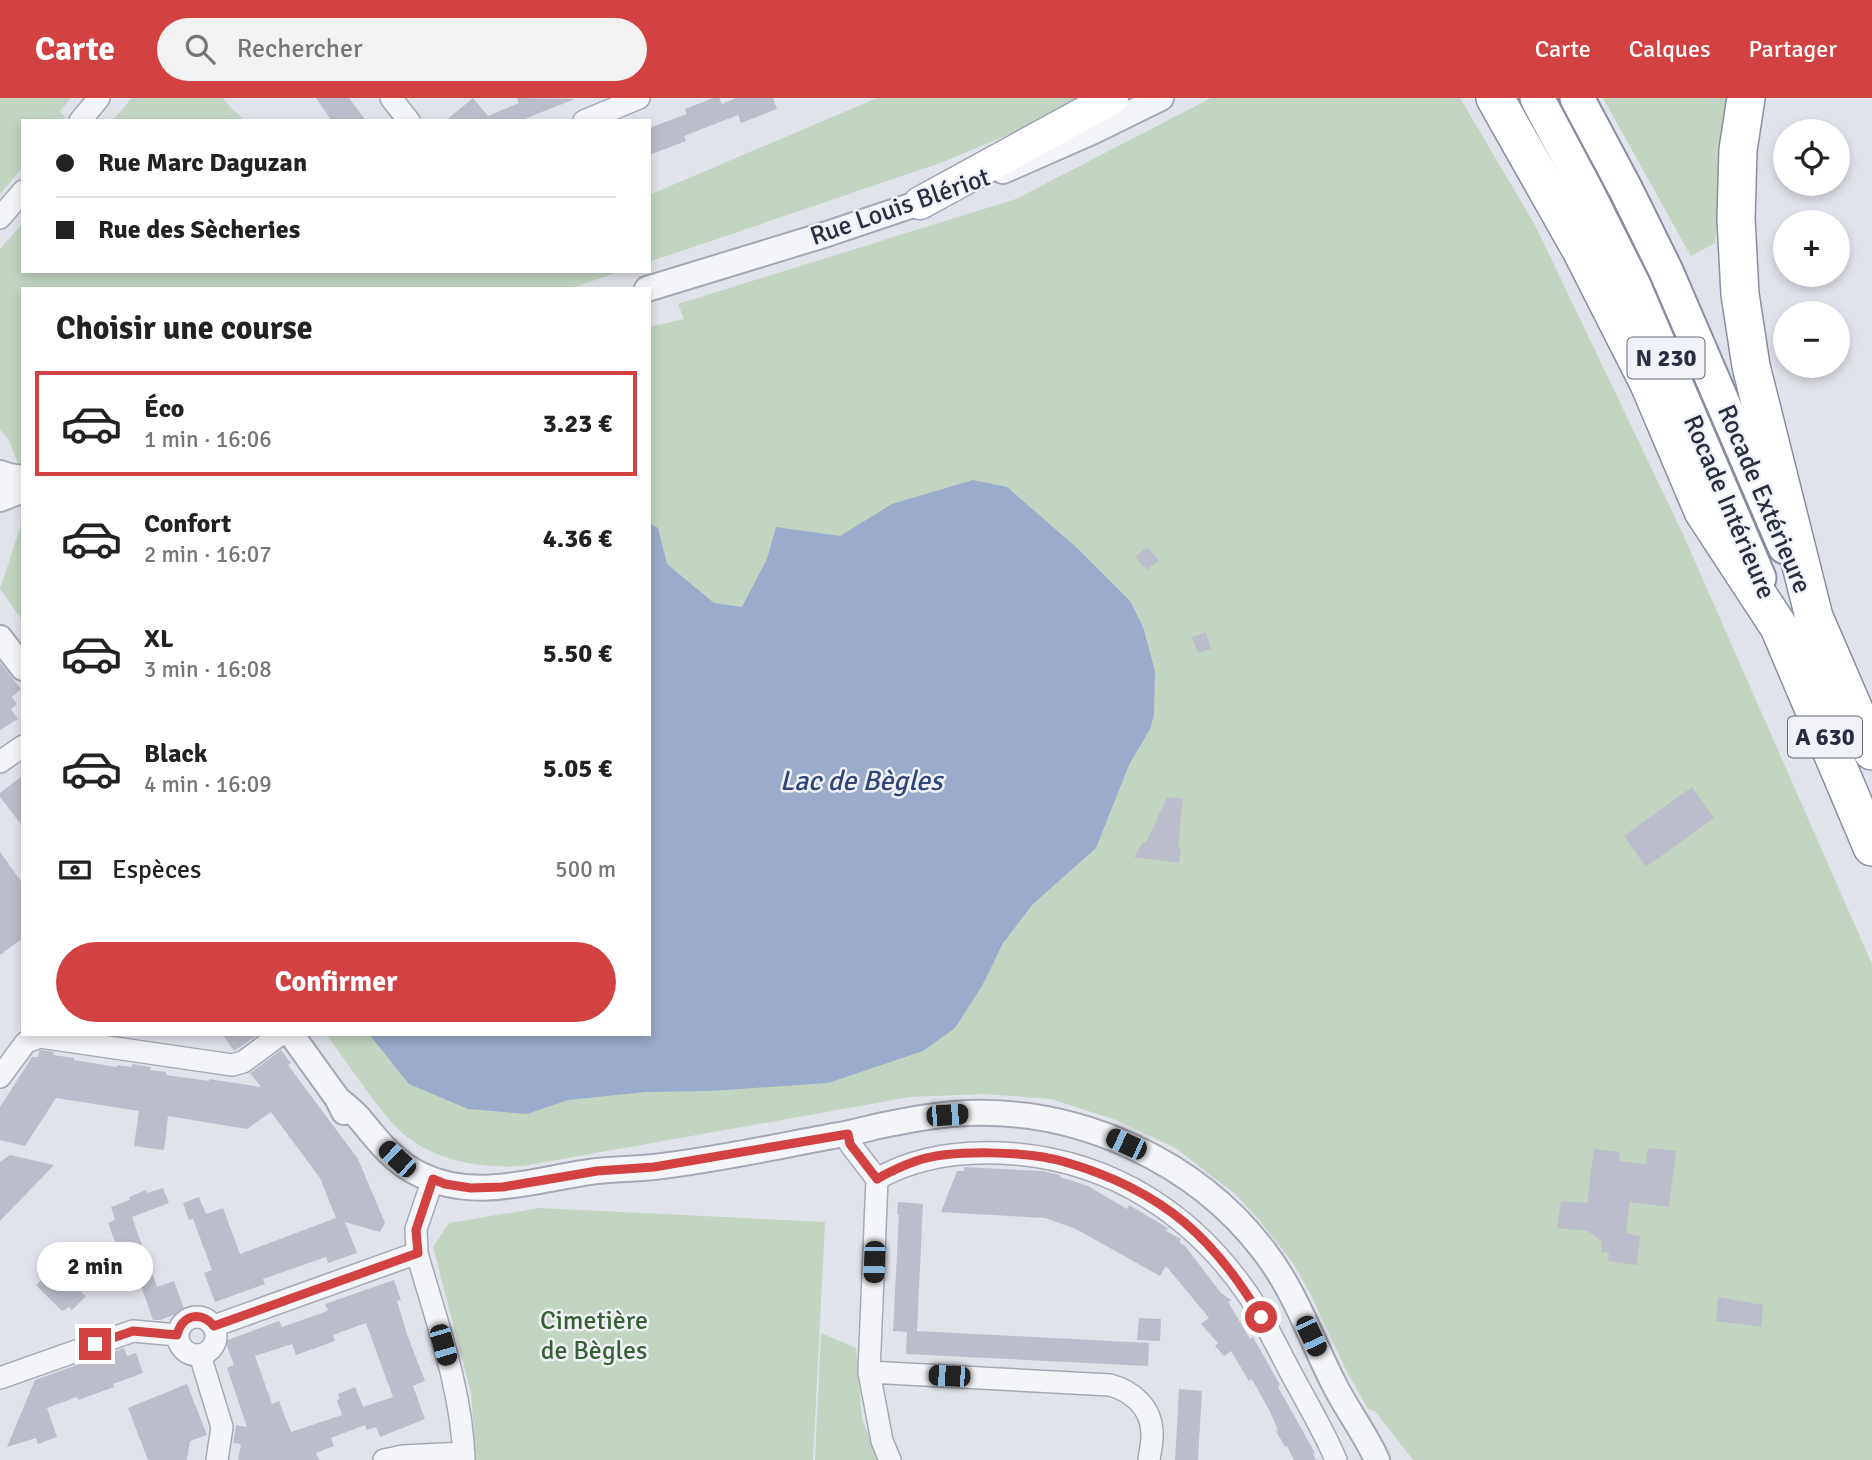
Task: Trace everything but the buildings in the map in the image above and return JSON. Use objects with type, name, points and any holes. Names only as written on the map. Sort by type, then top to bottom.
[{"type":"highway","points":[[1495,98],[1581,250],[1637,360],[1703,511],[1779,626]]},
{"type":"highway","name":"Rocade Intérieure","points":[[1537,98],[1634,286],[1872,847]]},
{"type":"highway","name":"Rocade Extérieure","points":[[1577,98],[1666,271],[1872,751]]},
{"type":"highway","points":[[1746,98],[1738,150],[1736,219],[1740,294],[1751,366],[1814,617]]},
{"type":"main road","points":[[920,203],[1112,98]]},
{"type":"street","points":[[82,119],[99,98]]},
{"type":"street","points":[[391,98],[407,119]]},
{"type":"street","points":[[588,119],[639,98]]},
{"type":"street","name":"Rue Louis Blériot","points":[[651,288],[920,203],[1032,160],[1153,101]]},
{"type":"street","points":[[0,218],[21,193]]},
{"type":"street","points":[[0,473],[21,478]]},
{"type":"street","points":[[0,499],[21,492]]},
{"type":"street","points":[[0,638],[21,665]]},
{"type":"street","points":[[0,762],[21,747]]},
{"type":"street","points":[[0,1077],[19,1049],[33,1038],[232,1065],[243,1062],[278,1036]]},
{"type":"street","points":[[293,1036],[337,1098],[349,1124],[380,1161],[411,1187],[430,1186],[462,1202],[478,1202],[598,1182],[654,1167],[848,1134],[929,1116],[992,1113],[1023,1115],[1053,1119],[1109,1136],[1161,1161],[1206,1192],[1264,1250],[1290,1291],[1332,1381],[1377,1456]]},
{"type":"street","points":[[848,1134],[850,1144],[877,1179],[869,1372],[882,1441],[890,1460]]},
{"type":"street","points":[[877,1179],[918,1160],[1000,1153],[1064,1161],[1123,1184],[1152,1199],[1202,1239],[1249,1296],[1336,1460]]},
{"type":"street","points":[[384,1460],[403,1456],[464,1457],[463,1428],[455,1391],[418,1253],[416,1230],[430,1186]]},
{"type":"street","points":[[214,1326],[418,1253]]},
{"type":"street","points":[[192,1317],[205,1318],[214,1326],[215,1344],[201,1355],[195,1356],[180,1346],[177,1335],[182,1323],[192,1317]]},
{"type":"street","points":[[0,1378],[133,1331],[177,1335]]},
{"type":"street","points":[[201,1355],[222,1427],[217,1460]]},
{"type":"street","points":[[869,1372],[1110,1385],[1123,1389],[1135,1396],[1145,1409],[1152,1430],[1149,1460]]},
{"type":"green space","points":[[0,98],[71,98],[60,111],[65,117],[64,119],[21,119],[21,169],[0,194]]},
{"type":"green space","points":[[132,98],[223,98],[243,119],[114,119]]},
{"type":"green space","points":[[877,98],[1095,98],[943,162],[651,261],[651,194]]},
{"type":"green space","points":[[1211,98],[1460,98],[1535,225],[1682,532],[1872,964],[1872,1460],[1413,1460],[1375,1411],[1368,1409],[1293,1263],[1235,1194],[1177,1149],[1116,1120],[1051,1099],[984,1094],[910,1097],[523,1166],[479,1165],[436,1154],[404,1134],[392,1123],[327,1036],[651,1036],[651,327],[684,319],[678,304],[1016,199]]},
{"type":"green space","points":[[1603,98],[1731,98],[1722,153],[1715,243],[1691,256]]},
{"type":"green space","points":[[21,225],[21,273],[615,273],[575,287],[21,287],[19,466],[8,438],[0,430],[0,249]]},
{"type":"green space","points":[[21,525],[21,618],[0,589]]},
{"type":"green space","name":"Cimetière de Bègles","points":[[539,1208],[825,1222],[813,1460],[476,1460],[471,1393],[433,1247],[449,1223]]},
{"type":"green space","points":[[821,1333],[856,1348],[862,1419],[879,1460],[815,1460]]},
{"type":"water","name":"Lac de Bègles","points":[[973,480],[1007,487],[1077,548],[1130,601],[1143,627],[1155,671],[1154,715],[1150,729],[1129,765],[1096,848],[1033,904],[1003,943],[982,986],[955,1028],[923,1051],[828,1083],[710,1091],[646,1092],[568,1100],[527,1114],[468,1109],[409,1084],[371,1036],[651,1036],[651,524],[658,528],[667,564],[714,603],[742,607],[767,559],[776,527],[840,536],[892,504]]},
{"type":"route","points":[[95,1344],[133,1331],[177,1335],[182,1323],[192,1317],[205,1318],[214,1326],[418,1253],[416,1230],[433,1179],[471,1188],[503,1187],[597,1171],[654,1167],[848,1134],[850,1144],[877,1179],[918,1160],[1000,1153],[1064,1161],[1123,1184],[1152,1199],[1202,1239],[1249,1296],[1261,1317]]}]
